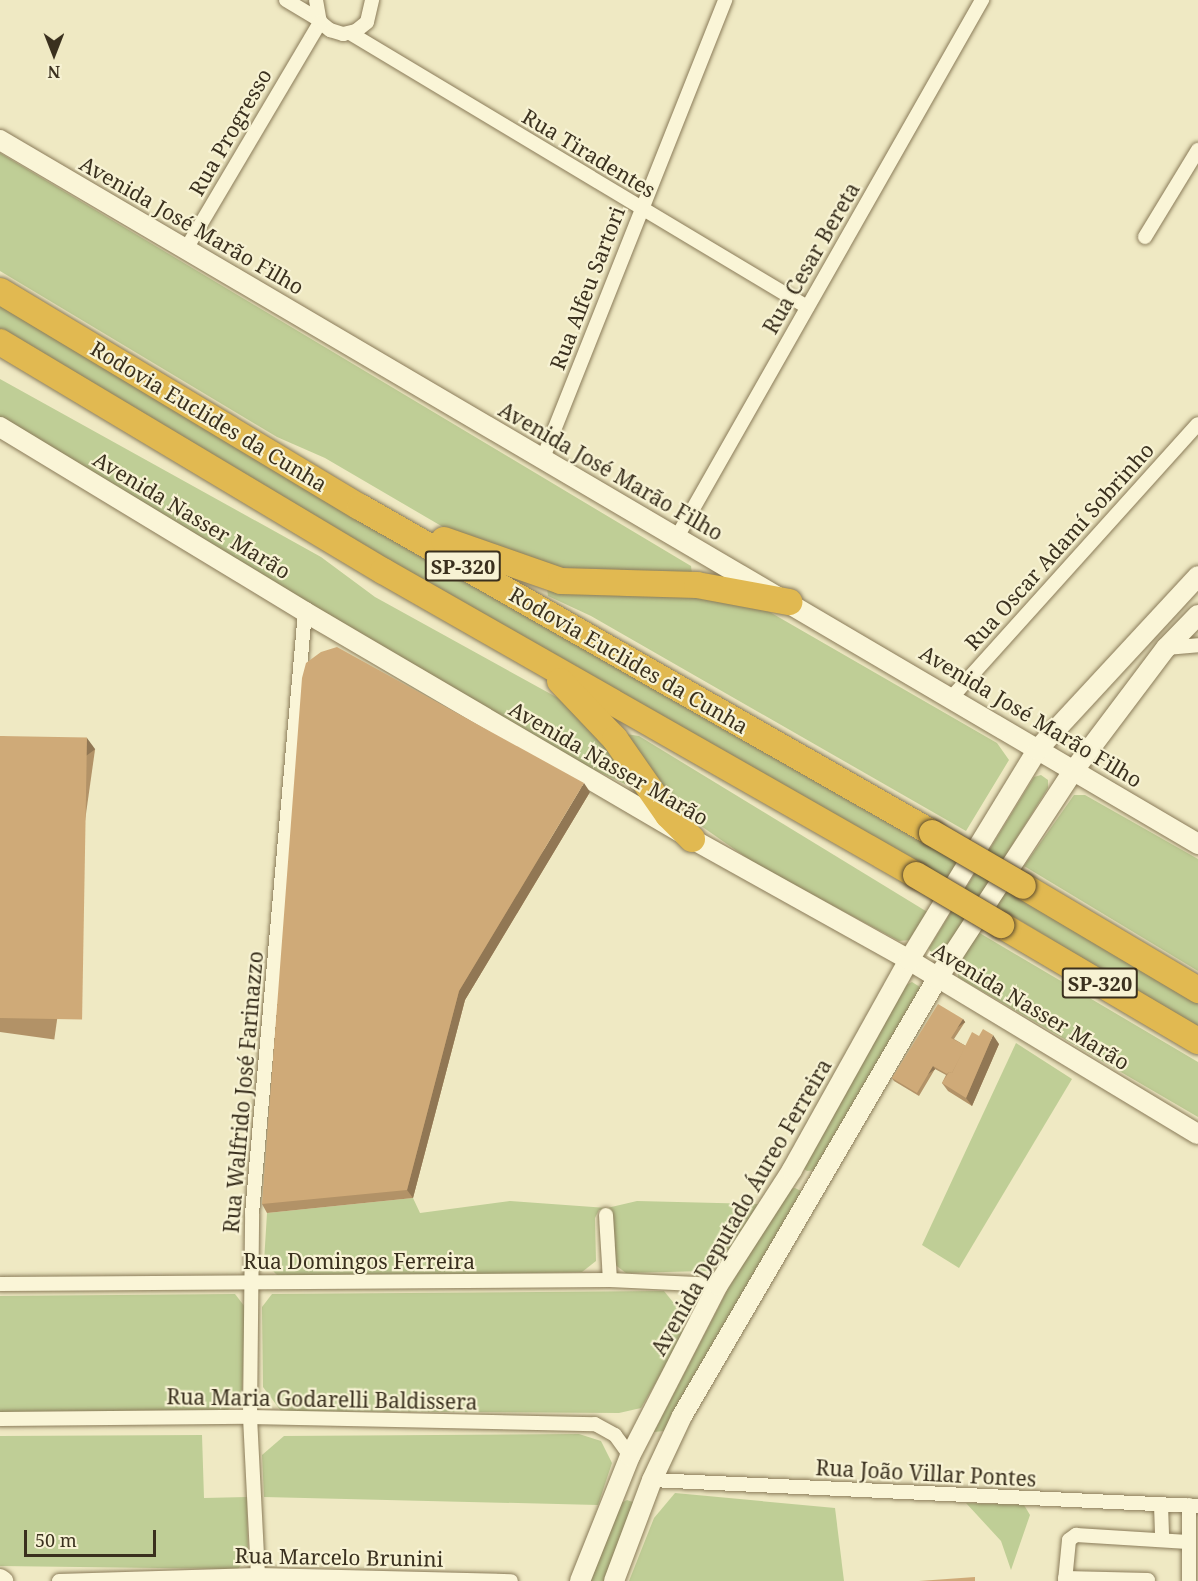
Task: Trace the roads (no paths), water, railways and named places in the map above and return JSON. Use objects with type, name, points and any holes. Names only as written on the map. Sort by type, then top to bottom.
[{"type":"highway","name":"Rodovia Euclides da Cunha","points":[[0,291],[360,507],[932,833],[1198,990]]},
{"type":"highway","name":"Rodovia Euclides da Cunha","points":[[0,342],[383,572],[916,875],[1198,1041]]},
{"type":"highway","points":[[360,507],[561,581],[698,585],[789,602]]},
{"type":"highway","points":[[541,661],[615,739],[668,815],[692,839]]},
{"type":"main road","name":"Avenida José Marão Filho","points":[[0,140],[1198,843]]},
{"type":"main road","name":"Avenida Nasser Marão","points":[[0,427],[305,612],[692,839],[909,960],[937,979],[1198,1134]]},
{"type":"main road","name":"Avenida Deputado Áureo Ferreira","points":[[580,1581],[630,1456],[718,1285],[792,1170],[909,960],[1037,750],[1146,629],[1198,576]]},
{"type":"main road","points":[[614,1581],[652,1480],[682,1416],[814,1184],[937,979],[1074,770],[1166,648],[1198,615]]},
{"type":"main road","points":[[1146,629],[1166,648]]},
{"type":"main road","points":[[792,1170],[814,1184]]},
{"type":"main road","points":[[630,1456],[652,1480]]},
{"type":"street","points":[[286,0],[323,24],[350,33],[367,22],[373,1]]},
{"type":"street","points":[[316,0],[323,24]]},
{"type":"street","name":"Rua Alfeu Sartori","points":[[543,458],[725,0]]},
{"type":"street","name":"Rua Cesar Bereta","points":[[677,537],[982,0]]},
{"type":"street","name":"Rua Progresso","points":[[186,249],[311,36],[323,24]]},
{"type":"street","name":"Rua Tiradentes","points":[[350,33],[807,308]]},
{"type":"street","points":[[1145,237],[1198,150]]},
{"type":"street","name":"Rua Oscar Adamí Sobrinho","points":[[952,697],[1198,424]]},
{"type":"street","name":"Rua Walfrido José Farinazzo","points":[[258,1575],[250,1417],[252,1214],[305,612]]},
{"type":"street","points":[[1166,648],[1198,645]]},
{"type":"street","points":[[606,1215],[610,1280]]},
{"type":"street","name":"Rua Domingos Ferreira","points":[[0,1284],[610,1280],[718,1285]]},
{"type":"street","name":"Rua Maria Godarelli Baldissera","points":[[0,1419],[250,1417],[595,1424],[615,1435],[630,1456]]},
{"type":"street","name":"Rua João Villar Pontes","points":[[652,1480],[1193,1506]]},
{"type":"street","points":[[1161,1505],[1162,1540]]},
{"type":"street","points":[[1189,1581],[1188,1542],[1193,1506]]},
{"type":"street","points":[[1148,1580],[1065,1580],[1069,1540],[1076,1535],[1188,1542]]},
{"type":"street","name":"Rua Marcelo Brunini","points":[[59,1581],[258,1575],[511,1581]]}]
